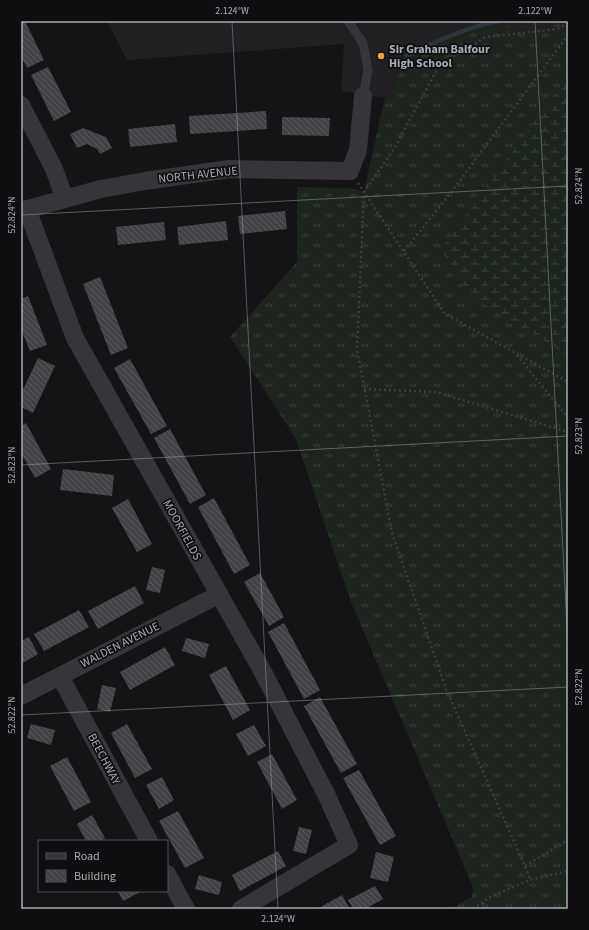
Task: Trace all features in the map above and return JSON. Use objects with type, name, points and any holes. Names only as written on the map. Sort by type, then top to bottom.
[{"type":"street","points":[[350,171],[358,150],[363,96]]},
{"type":"street","points":[[21,106],[54,169],[65,199]]},
{"type":"street","name":"NORTH AVENUE","points":[[24,210],[101,189],[146,181],[229,170],[350,171]]},
{"type":"street","name":"MOORFIELDS","points":[[24,210],[75,338],[267,680],[327,796],[349,845],[241,909]]},
{"type":"street","name":"WALDEN AVENUE","points":[[21,696],[218,595]]},
{"type":"street","name":"BEECHWAY","points":[[60,676],[148,840]]},
{"type":"street","points":[[168,876],[186,909]]},
{"type":"lane","points":[[348,21],[363,43],[368,70],[363,96]]},
{"type":"path","points":[[530,880],[446,689],[392,533],[357,349],[364,192],[394,149],[440,64],[486,37],[557,29],[568,23]]},
{"type":"path","points":[[404,252],[450,194],[568,35]]},
{"type":"path","points":[[350,171],[445,314],[568,382]]},
{"type":"path","points":[[516,354],[568,418]]},
{"type":"path","points":[[364,390],[436,392],[568,432]]},
{"type":"path","points":[[526,868],[568,840]]},
{"type":"path","points":[[473,909],[490,897],[530,880],[568,871]]},
{"type":"path","points":[[482,903],[487,909]]},
{"type":"shaded area","name":"Sir Graham Balfour High School","points":[[107,21],[564,21],[545,28],[526,31],[498,23],[402,67],[388,98],[341,91],[344,44],[127,60]]},
{"type":"green space","points":[[568,21],[568,909],[450,909],[472,897],[473,887],[351,602],[296,439],[230,337],[297,262],[297,187],[348,188],[364,191],[385,97],[389,97],[402,67],[425,51],[498,23],[526,31],[545,28]]},
{"type":"green space","points":[[568,76],[568,355],[466,293],[441,249]]},
{"type":"building","points":[[21,21],[25,21],[44,60],[27,68],[21,56]]},
{"type":"building","points":[[48,67],[71,112],[54,121],[31,75]]},
{"type":"building","points":[[266,111],[267,129],[190,134],[189,116]]},
{"type":"building","points":[[282,117],[330,118],[329,136],[282,135]]},
{"type":"building","points":[[175,124],[177,142],[130,147],[128,129]]},
{"type":"building","points":[[83,128],[106,137],[112,148],[100,154],[97,149],[87,144],[77,148],[70,134]]},
{"type":"building","points":[[285,211],[287,229],[240,234],[238,216]]},
{"type":"building","points":[[226,221],[228,240],[179,245],[177,227]]},
{"type":"building","points":[[164,222],[166,240],[118,245],[116,227]]},
{"type":"building","points":[[100,277],[128,348],[111,355],[83,284]]},
{"type":"building","points":[[28,296],[47,345],[30,351],[21,329],[21,299]]},
{"type":"building","points":[[38,358],[55,366],[33,413],[21,407],[21,394]]},
{"type":"building","points":[[130,359],[167,426],[151,434],[114,368]]},
{"type":"building","points":[[26,423],[51,469],[35,478],[21,453],[21,426]]},
{"type":"building","points":[[170,429],[206,495],[190,504],[154,438]]},
{"type":"building","points":[[63,469],[114,475],[112,496],[60,490]]},
{"type":"building","points":[[214,498],[250,565],[234,574],[198,507]]},
{"type":"building","points":[[128,499],[152,544],[137,552],[112,508]]},
{"type":"building","points":[[152,567],[165,570],[160,593],[146,590]]},
{"type":"building","points":[[260,573],[284,617],[269,626],[244,582]]},
{"type":"building","points":[[135,586],[144,603],[98,629],[88,611]]},
{"type":"building","points":[[79,610],[89,627],[44,651],[34,634]]},
{"type":"building","points":[[284,623],[320,690],[304,699],[268,632]]},
{"type":"building","points":[[29,637],[38,654],[21,664],[21,641]]},
{"type":"building","points":[[186,638],[209,644],[205,658],[182,651]]},
{"type":"building","points":[[165,647],[175,665],[130,690],[120,672]]},
{"type":"building","points":[[226,666],[250,710],[233,720],[209,675]]},
{"type":"building","points":[[102,685],[116,688],[110,712],[97,709]]},
{"type":"building","points":[[320,697],[357,764],[341,773],[304,706]]},
{"type":"building","points":[[31,724],[55,730],[51,745],[27,738]]},
{"type":"building","points":[[127,724],[152,769],[135,778],[111,733]]},
{"type":"building","points":[[254,725],[266,746],[248,756],[236,734]]},
{"type":"building","points":[[272,754],[297,800],[282,809],[257,762]]},
{"type":"building","points":[[67,757],[91,802],[74,811],[50,766]]},
{"type":"building","points":[[359,770],[396,836],[380,845],[343,778]]},
{"type":"building","points":[[162,777],[174,800],[159,809],[146,785]]},
{"type":"building","points":[[178,811],[204,858],[185,868],[159,821]]},
{"type":"building","points":[[92,815],[105,838],[102,840],[85,840],[77,824]]},
{"type":"building","points":[[299,827],[312,830],[306,854],[293,851]]},
{"type":"building","points":[[278,851],[286,866],[240,891],[232,875]]},
{"type":"building","points":[[376,852],[394,857],[388,882],[370,878]]},
{"type":"building","points":[[199,875],[222,882],[219,895],[195,889]]},
{"type":"building","points":[[375,886],[383,899],[365,909],[353,909],[348,900]]},
{"type":"building","points":[[118,892],[140,892],[123,901]]},
{"type":"building","points":[[342,895],[350,909],[317,909]]},
{"type":"waterway","points":[[406,56],[463,31],[499,21]]},
{"type":"place","name":"Sir Graham Balfour High School","points":[[381,56]]}]
